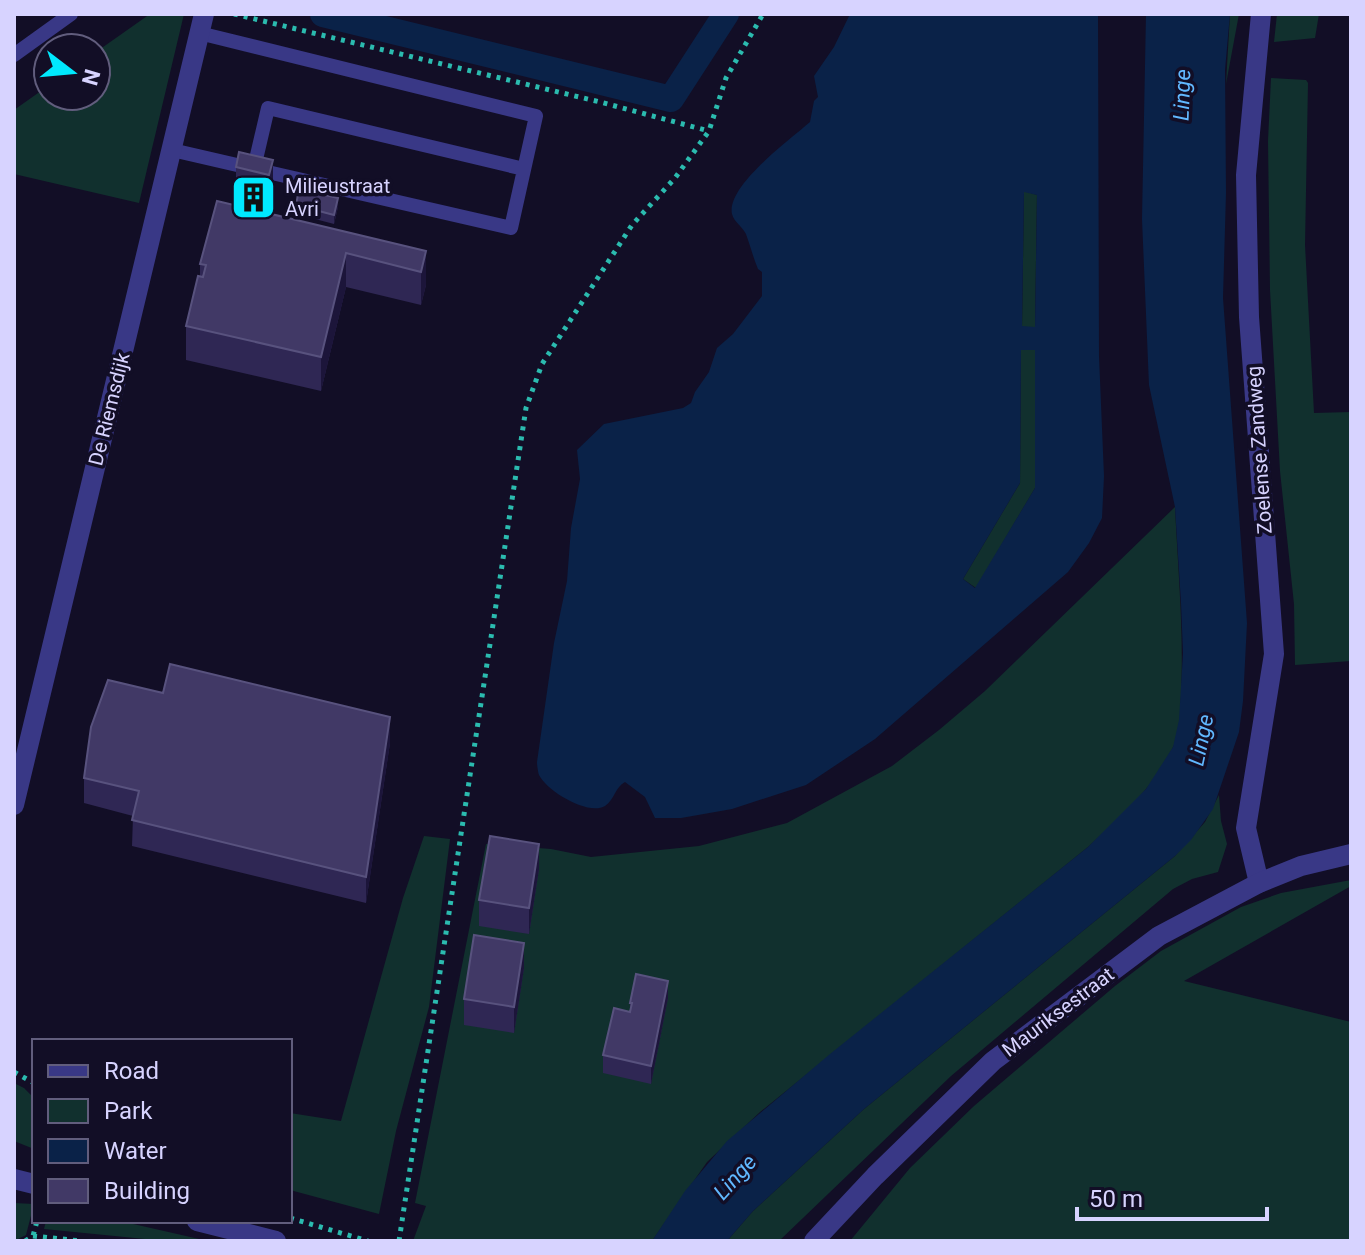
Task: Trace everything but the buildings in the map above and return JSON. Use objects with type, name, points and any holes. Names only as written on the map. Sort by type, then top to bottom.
[{"type":"street","name":"Zoelense Zandweg","points":[[1259,883],[1246,828],[1274,654],[1249,317],[1246,175],[1261,14]]},
{"type":"street","name":"De Riemsdijk","points":[[14,805],[202,24]]},
{"type":"street","name":"Mauriksestraat","points":[[814,1241],[875,1176],[993,1061],[1159,936],[1259,883],[1301,866],[1351,854]]},
{"type":"street","points":[[205,1223],[276,1241]]},
{"type":"lane","points":[[14,55],[71,14]]},
{"type":"lane","points":[[172,150],[511,228],[536,116],[202,24]]},
{"type":"lane","points":[[254,168],[268,108],[524,169]]},
{"type":"path","points":[[234,14],[709,131]]},
{"type":"path","points":[[399,1241],[526,408],[542,364],[632,225],[675,178],[709,131],[726,78],[763,14]]},
{"type":"path","points":[[14,1072],[32,1082]]},
{"type":"path","points":[[292,1219],[368,1241]]},
{"type":"path","points":[[33,1236],[36,1223]]},
{"type":"path","points":[[25,1241],[33,1236],[81,1241]]},
{"type":"green space","points":[[150,14],[184,14],[139,203],[14,174],[14,110],[32,97],[32,112],[112,112],[112,41]]},
{"type":"green space","points":[[1230,14],[1239,14],[1226,84]]},
{"type":"green space","points":[[1277,14],[1319,14],[1315,38],[1274,42]]},
{"type":"green space","points":[[1271,78],[1306,80],[1308,83],[1305,245],[1314,413],[1351,412],[1351,661],[1295,665],[1294,604],[1280,471],[1270,290],[1268,141]]},
{"type":"green space","points":[[1024,191],[1037,195],[1035,327],[1022,327]]},
{"type":"green space","points":[[1021,350],[1035,350],[1035,488],[976,588],[963,579],[1020,483]]},
{"type":"green space","points":[[1175,507],[1182,649],[1178,733],[1158,774],[1113,824],[760,1112],[707,1162],[652,1241],[413,1241],[426,1206],[415,1203],[486,844],[551,849],[591,857],[699,846],[787,823],[892,766],[939,730],[985,691]]},
{"type":"green space","points":[[1219,795],[1227,844],[1218,872],[1192,879],[1173,889],[951,1076],[779,1241],[727,1241],[753,1211],[864,1109],[1175,856],[1205,822]]},
{"type":"green space","points":[[424,836],[450,839],[429,1007],[396,1131],[379,1214],[292,1191],[292,1113],[341,1121],[403,898]]},
{"type":"green space","points":[[1351,880],[1351,886],[1184,981],[1351,1022],[1351,1241],[850,1241],[910,1168],[974,1106],[1115,986],[1161,951],[1241,907],[1281,893]]},
{"type":"green space","points":[[14,1083],[32,1096],[32,1148],[14,1141]]},
{"type":"green space","points":[[14,1203],[32,1204],[26,1235],[14,1241]]},
{"type":"green space","points":[[46,1223],[129,1223],[208,1241],[165,1241],[44,1229]]},
{"type":"water","points":[[850,14],[1098,14],[1102,518],[1068,572],[875,739],[806,785],[732,809],[681,818],[655,818],[645,797],[625,782],[605,806],[589,808],[579,805],[543,781],[537,762],[554,643],[567,581],[571,528],[580,479],[577,450],[604,424],[683,408],[691,403],[709,372],[717,348],[733,334],[762,296],[762,272],[758,269],[746,234],[733,217],[733,203],[749,177],[810,122],[814,101],[818,97],[814,76],[834,47]],"holes":[[[1024,192],[1037,195],[1035,327],[1022,326]],[[1021,350],[1035,350],[1035,488],[975,588],[963,579],[1020,483]]]},
{"type":"water","name":"Linge","points":[[1146,14],[1230,14],[1225,70],[1223,298],[1247,623],[1239,732],[1213,809],[1175,856],[864,1109],[753,1211],[727,1241],[652,1241],[685,1191],[727,1141],[830,1054],[1088,847],[1146,789],[1173,747],[1179,720],[1183,653],[1175,507],[1149,385],[1142,219]]},
{"type":"waterway","points":[[323,14],[671,99],[726,14]]},
{"type":"place","name":"Milieustraat Avri","points":[[254,197]]}]
